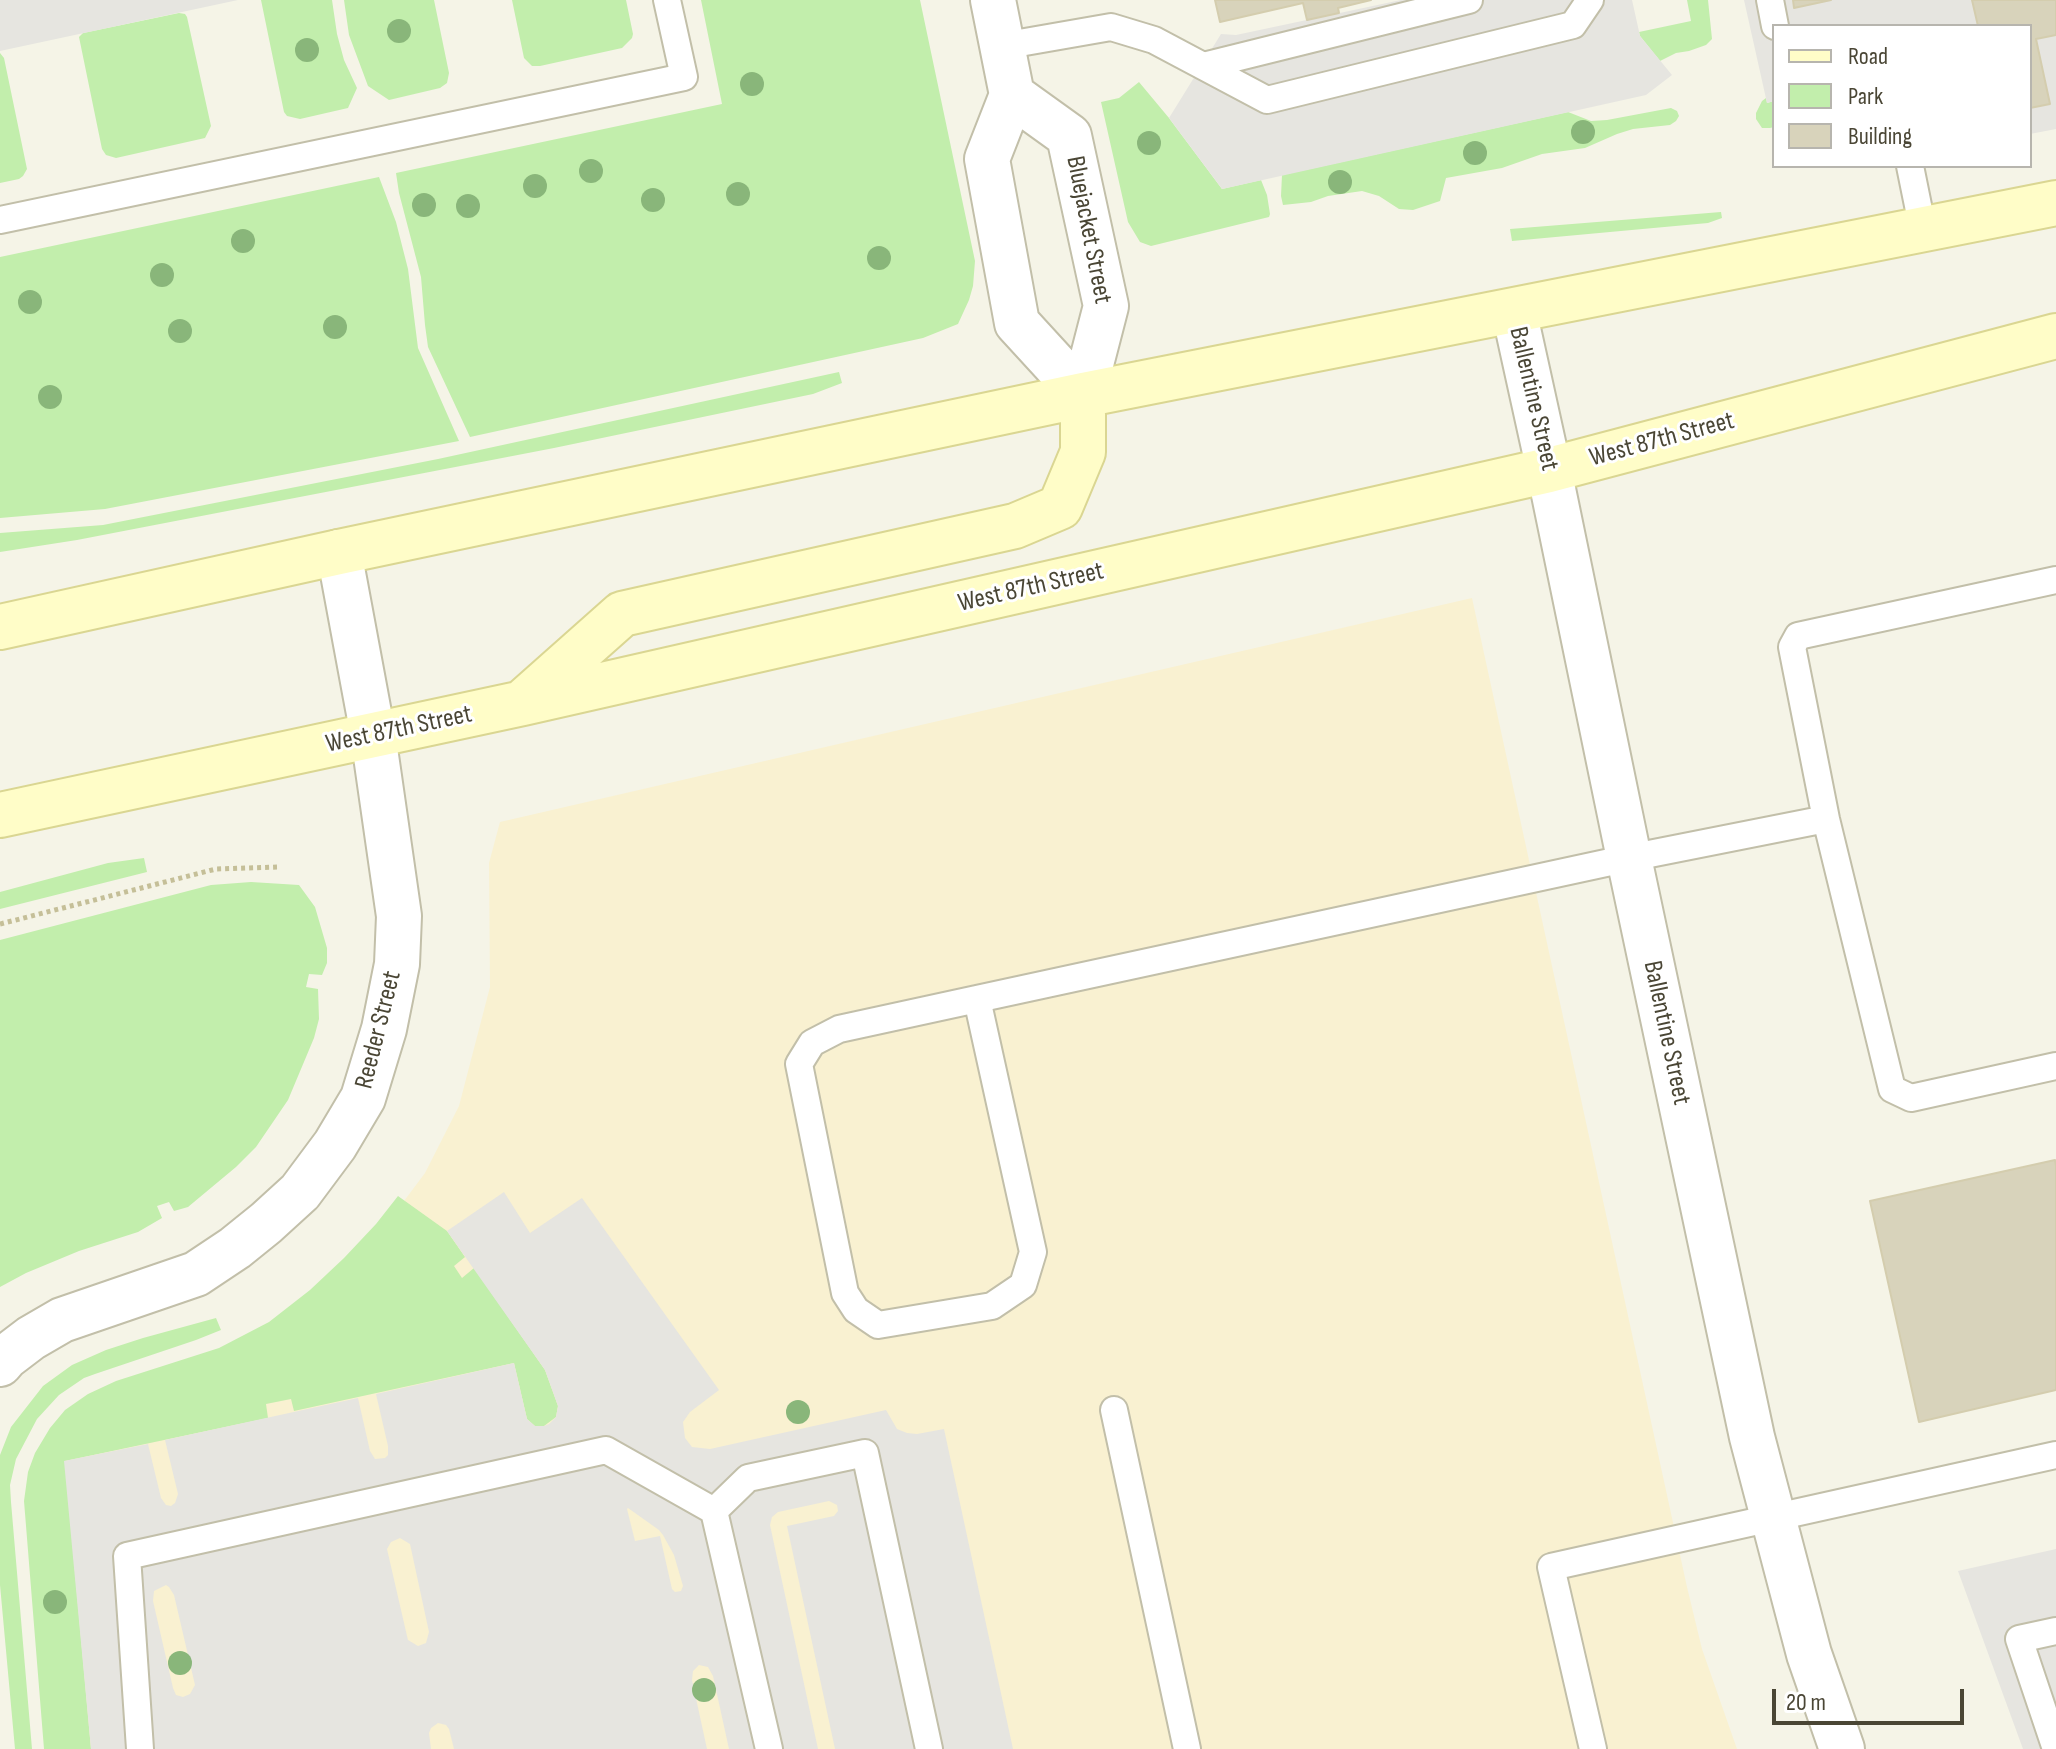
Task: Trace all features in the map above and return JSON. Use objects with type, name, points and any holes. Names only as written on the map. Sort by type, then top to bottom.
[{"type":"main road","points":[[0,627],[1083,395],[2056,203]]},
{"type":"main road","name":"West 87th Street","points":[[0,815],[523,703],[1549,470],[2056,336]]},
{"type":"main road","points":[[523,703],[622,614],[1015,526],[1060,507],[1083,452],[1083,395]]},
{"type":"street","points":[[993,0],[1012,95],[987,159],[1017,323],[1083,395]]},
{"type":"street","name":"Bluejacket Street","points":[[1012,95],[1069,136],[1106,306],[1083,395]]},
{"type":"street","name":"Ballentine Street","points":[[1514,311],[1749,1422],[1809,1654],[1842,1749]]},
{"type":"street","name":"Reeder Street","points":[[0,1364],[31,1338],[62,1320],[196,1274],[235,1248],[300,1192],[335,1145],[363,1098],[384,1029],[397,964],[399,916],[373,735],[339,552]]},
{"type":"lane","points":[[0,220],[684,77],[667,0]]},
{"type":"lane","points":[[1203,66],[1469,0]]},
{"type":"lane","points":[[1002,46],[1111,27],[1154,40],[1267,100],[1573,25],[1590,0]]},
{"type":"lane","points":[[1770,0],[1775,24]]},
{"type":"lane","points":[[1910,168],[1923,230]]},
{"type":"lane","points":[[2056,580],[1798,636],[1792,647],[1826,819],[1892,1089],[1911,1098],[2056,1066]]},
{"type":"lane","points":[[977,999],[1033,1252],[1023,1285],[992,1306],[878,1325],[856,1310],[845,1293],[799,1064],[812,1043],[839,1029],[977,999],[1629,858],[1826,819]]},
{"type":"lane","points":[[1114,1410],[1187,1749]]},
{"type":"lane","points":[[140,1749],[127,1556],[606,1450],[714,1511],[769,1749]]},
{"type":"lane","points":[[714,1511],[748,1478],[865,1453],[929,1749]]},
{"type":"lane","points":[[1593,1749],[1551,1567],[2056,1455]]},
{"type":"lane","points":[[2056,1631],[2019,1639],[2056,1749]]},
{"type":"path","points":[[0,924],[216,869],[277,867]]},
{"type":"shaded area","points":[[0,0],[238,0],[0,51]]},
{"type":"shaded area","points":[[1401,0],[1632,0],[1640,36],[1672,75],[1646,95],[1222,189],[1169,118],[1221,34],[1236,35]]},
{"type":"shaded area","points":[[1744,0],[1793,0],[1794,7],[1831,0],[2056,0],[2056,129],[2032,134],[2032,24],[1772,24],[1772,102],[1767,103]]},
{"type":"shaded area","points":[[1472,598],[1687,1587],[1702,1649],[1737,1749],[52,1749],[36,1464],[270,1329],[392,1217],[425,1173],[459,1106],[490,987],[489,863],[500,822]]},
{"type":"shaded area","points":[[504,1192],[530,1233],[582,1198],[719,1390],[690,1412],[683,1422],[685,1438],[692,1447],[710,1449],[886,1410],[897,1429],[907,1433],[944,1429],[1013,1749],[835,1749],[787,1526],[834,1516],[838,1511],[837,1505],[829,1501],[778,1512],[772,1517],[770,1525],[818,1749],[729,1749],[713,1676],[708,1667],[699,1665],[693,1671],[692,1680],[707,1749],[454,1749],[449,1729],[438,1723],[429,1733],[431,1749],[91,1749],[64,1461],[148,1444],[161,1498],[171,1506],[178,1494],[165,1440],[358,1398],[370,1451],[375,1459],[385,1458],[388,1446],[376,1394],[514,1363],[527,1419],[535,1426],[544,1426],[556,1417],[558,1406],[545,1370],[447,1231]],"holes":[[[628,1508],[663,1535],[674,1555],[683,1586],[681,1591],[672,1589],[660,1536],[635,1541]],[[400,1538],[410,1544],[429,1632],[426,1643],[418,1646],[408,1640],[387,1549],[391,1542]],[[166,1585],[174,1595],[195,1685],[190,1694],[183,1697],[176,1695],[173,1688],[153,1601],[154,1591]]]},
{"type":"shaded area","points":[[2056,1549],[2056,1749],[2023,1749],[1958,1571]]},
{"type":"green space","points":[[261,0],[332,0],[344,60],[357,88],[348,108],[300,119],[287,116]]},
{"type":"green space","points":[[344,0],[434,0],[449,73],[447,83],[440,88],[389,100],[368,86],[349,35]]},
{"type":"green space","points":[[512,0],[626,0],[632,38],[622,48],[532,66],[524,58]]},
{"type":"green space","points":[[701,0],[920,0],[975,261],[973,286],[958,324],[923,338],[470,437],[428,347],[421,277],[396,173],[722,104]]},
{"type":"green space","points":[[1687,0],[1708,0],[1712,39],[1706,45],[1660,61],[1639,32],[1691,21]]},
{"type":"green space","points":[[179,13],[187,17],[211,126],[205,138],[116,158],[106,155],[102,149],[79,37],[83,33]]},
{"type":"green space","points":[[0,53],[4,58],[27,169],[19,179],[0,183]]},
{"type":"green space","points":[[1139,82],[1222,189],[1261,180],[1267,195],[1269,217],[1151,246],[1140,242],[1128,222],[1101,102],[1119,98]]},
{"type":"green space","points":[[1766,98],[1767,103],[1772,102],[1772,128],[1762,128],[1756,119]]},
{"type":"green space","points":[[1671,108],[1679,116],[1670,125],[1633,129],[1585,148],[1542,154],[1502,168],[1446,178],[1440,201],[1413,210],[1399,209],[1379,196],[1362,191],[1283,205],[1282,175],[1568,112],[1591,121]]},
{"type":"green space","points":[[379,177],[396,222],[408,269],[418,348],[459,441],[105,509],[0,518],[0,257]]},
{"type":"green space","points":[[1721,212],[1722,218],[1708,223],[1512,241],[1510,229]]},
{"type":"green space","points":[[839,372],[842,383],[813,394],[554,448],[77,540],[0,552],[0,533],[103,525],[438,459]]},
{"type":"green space","points":[[144,858],[147,872],[0,909],[0,892],[108,863]]},
{"type":"green space","points":[[251,882],[299,885],[315,907],[327,948],[327,963],[322,975],[309,974],[306,987],[318,989],[319,1019],[288,1100],[256,1147],[188,1207],[174,1211],[169,1202],[157,1206],[162,1218],[138,1232],[79,1251],[0,1287],[0,940],[211,885]]},
{"type":"green space","points":[[398,1196],[447,1231],[465,1257],[454,1266],[462,1278],[474,1268],[545,1370],[558,1406],[556,1417],[544,1426],[535,1426],[527,1419],[514,1363],[294,1411],[291,1399],[266,1404],[268,1418],[65,1461],[91,1749],[44,1749],[24,1501],[28,1472],[50,1428],[65,1410],[88,1394],[116,1381],[219,1348],[269,1322],[344,1258]]},
{"type":"green space","points":[[216,1318],[221,1330],[84,1378],[59,1395],[37,1419],[16,1459],[10,1485],[32,1749],[15,1749],[0,1585],[0,1455],[11,1427],[43,1386],[72,1365],[106,1350]]},
{"type":"building","points":[[1215,0],[1371,0],[1338,8],[1339,13],[1307,20],[1303,3],[1220,22]]},
{"type":"building","points":[[1793,0],[1831,0],[1794,8]]},
{"type":"building","points":[[1972,0],[2056,0],[2056,35],[2036,39],[2050,104],[2032,108],[2032,24],[1978,24]]},
{"type":"building","points":[[2055,1160],[2056,1390],[1919,1422],[1870,1201]]}]
